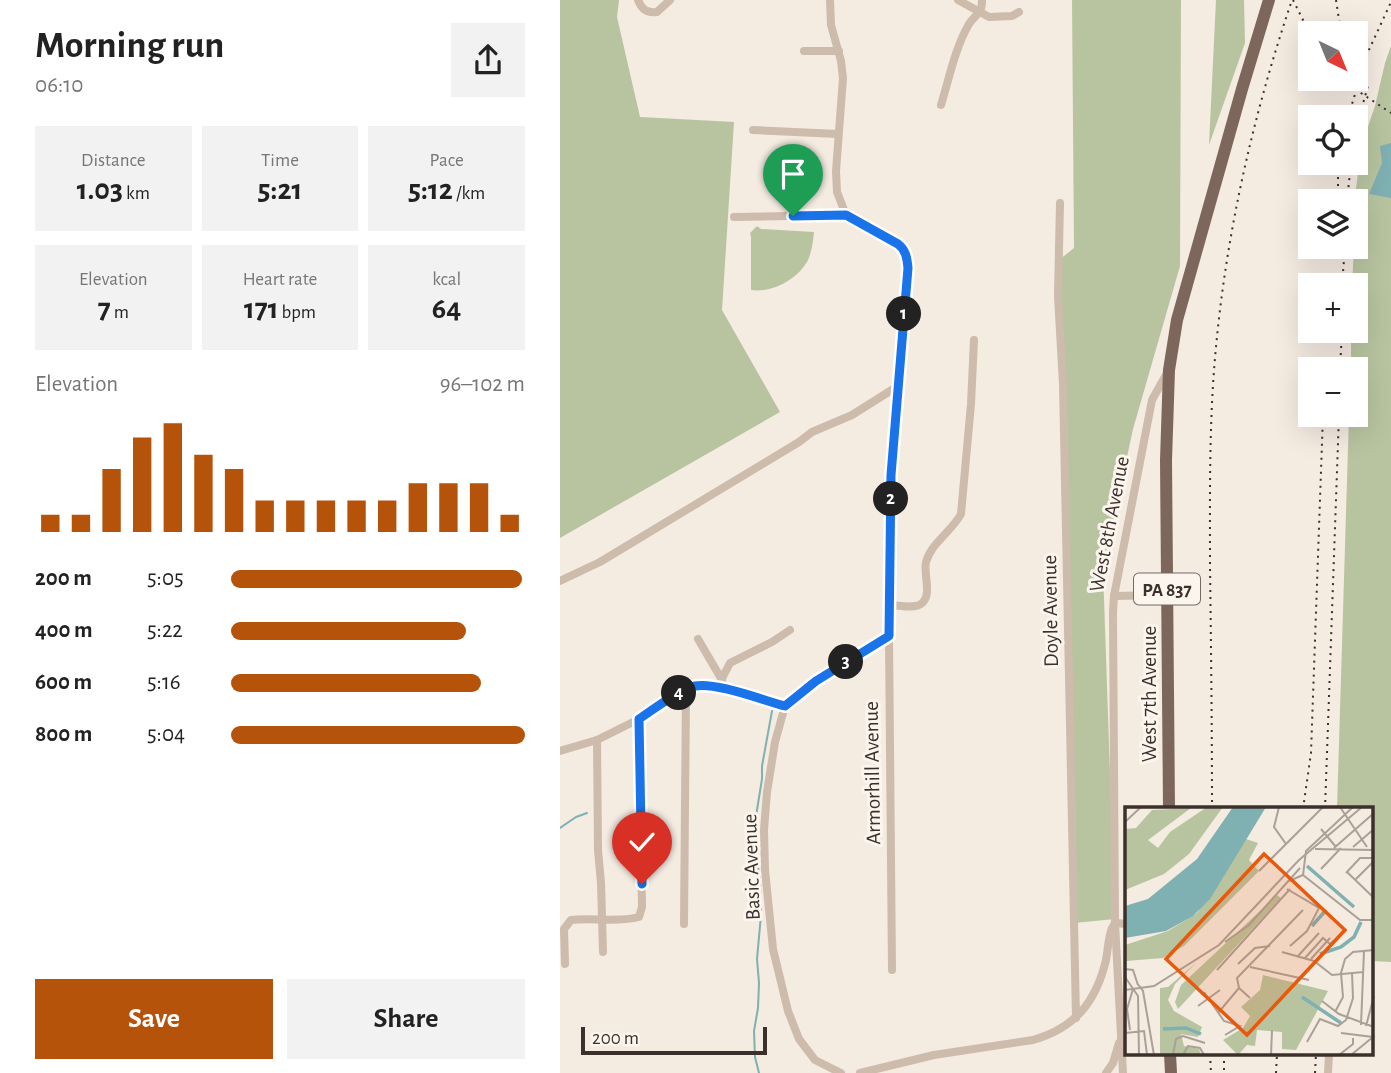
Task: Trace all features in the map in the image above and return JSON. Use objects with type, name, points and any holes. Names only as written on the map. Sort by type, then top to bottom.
[{"type":"main road","name":"West 8th Avenue","points":[[1168,370],[1177,320],[1269,0]]},
{"type":"main road","name":"West 7th Avenue","points":[[1168,370],[1166,427],[1169,807]]},
{"type":"street","points":[[639,4],[649,13],[657,12],[670,0]]},
{"type":"street","points":[[734,217],[846,215],[836,192],[843,78],[831,25],[830,0]]},
{"type":"street","points":[[958,0],[989,17],[1012,16],[1020,12]]},
{"type":"street","points":[[941,105],[958,49],[969,24],[980,12],[982,0]]},
{"type":"street","points":[[804,51],[839,51]]},
{"type":"street","points":[[753,130],[838,134]]},
{"type":"street","name":"Doyle Avenue","points":[[1060,203],[1058,296],[1063,398],[1076,1018]]},
{"type":"street","name":"Armorhill Avenue","points":[[846,215],[903,248],[908,268],[891,475],[889,636],[892,970]]},
{"type":"street","points":[[889,605],[915,606],[925,599],[925,565],[928,555],[961,513],[974,340]]},
{"type":"street","name":"West 8th Avenue","points":[[1123,1073],[1115,923],[1114,596],[1152,400],[1168,370]]},
{"type":"street","points":[[560,581],[600,562],[812,432],[852,415],[898,386]]},
{"type":"street","points":[[1114,596],[1167,595]]},
{"type":"street","points":[[720,683],[730,663],[772,642],[790,629]]},
{"type":"street","points":[[560,751],[597,740],[639,719],[686,689],[696,686],[720,683],[785,706],[816,681],[889,636]]},
{"type":"street","points":[[698,639],[720,683]]},
{"type":"street","points":[[684,924],[686,689]]},
{"type":"street","name":"Basic Avenue","points":[[785,706],[775,742],[764,830],[772,948],[788,1011],[799,1039],[816,1060],[841,1073]]},
{"type":"street","points":[[565,964],[564,929],[571,920],[631,920],[639,917],[642,907],[639,719]]},
{"type":"street","points":[[597,740],[598,850],[603,952]]},
{"type":"street","points":[[860,1073],[934,1055],[1033,1040],[1059,1029],[1076,1018],[1089,1004],[1100,982],[1110,932],[1115,923],[1125,924]]},
{"type":"street","points":[[1106,1073],[1115,1056],[1121,1034]]},
{"type":"green space","points":[[560,0],[619,0],[617,17],[640,117],[734,122],[722,310],[780,412],[560,538]]},
{"type":"green space","points":[[1072,0],[1181,0],[1180,266],[1133,429],[1103,569],[1115,919],[1074,923],[1059,260],[1074,248]]},
{"type":"green space","points":[[1216,0],[1244,0],[1245,43],[1209,145]]},
{"type":"green space","points":[[1391,46],[1391,962],[1374,961],[1374,807],[1337,807],[1349,427],[1368,427],[1368,357],[1351,357],[1351,343],[1368,343],[1368,273],[1353,273],[1353,259],[1368,259],[1368,189],[1356,188],[1358,175],[1368,175],[1368,126]]},
{"type":"green space","points":[[757,226],[761,229],[814,232],[809,257],[798,273],[776,287],[751,290],[750,233]]},
{"type":"water","points":[[1391,143],[1391,198],[1369,194],[1382,163],[1380,146]]},
{"type":"waterway","points":[[759,1073],[754,1031],[758,1008],[757,959],[761,915],[755,828],[772,711]]},
{"type":"waterway","points":[[560,828],[587,813]]},
{"type":"railway","points":[[1212,807],[1210,483],[1216,347],[1227,259],[1244,171],[1278,42],[1292,0]]},
{"type":"railway","points":[[1293,0],[1304,21]]},
{"type":"railway","points":[[1336,0],[1339,21]]},
{"type":"railway","points":[[1352,105],[1368,52],[1391,2]]},
{"type":"railway","points":[[1363,105],[1369,82]]},
{"type":"railway","points":[[1359,91],[1391,113]]},
{"type":"railway","points":[[1338,175],[1338,186]]},
{"type":"railway","points":[[1348,189],[1350,175]]},
{"type":"railway","points":[[1343,273],[1344,259]]},
{"type":"railway","points":[[1341,343],[1341,357]]},
{"type":"railway","points":[[1303,807],[1311,753],[1323,427]]},
{"type":"railway","points":[[1325,807],[1339,427]]},
{"type":"railway","points":[[1210,1056],[1211,1073]]},
{"type":"railway","points":[[1224,1056],[1224,1073]]},
{"type":"railway","points":[[1276,1073],[1277,1056]]},
{"type":"railway","points":[[1315,1073],[1316,1056]]},
{"type":"route","points":[[642,884],[639,719],[686,689],[696,686],[718,687],[785,706],[816,681],[889,636],[891,475],[907,257],[898,244],[846,215],[793,216]]}]
